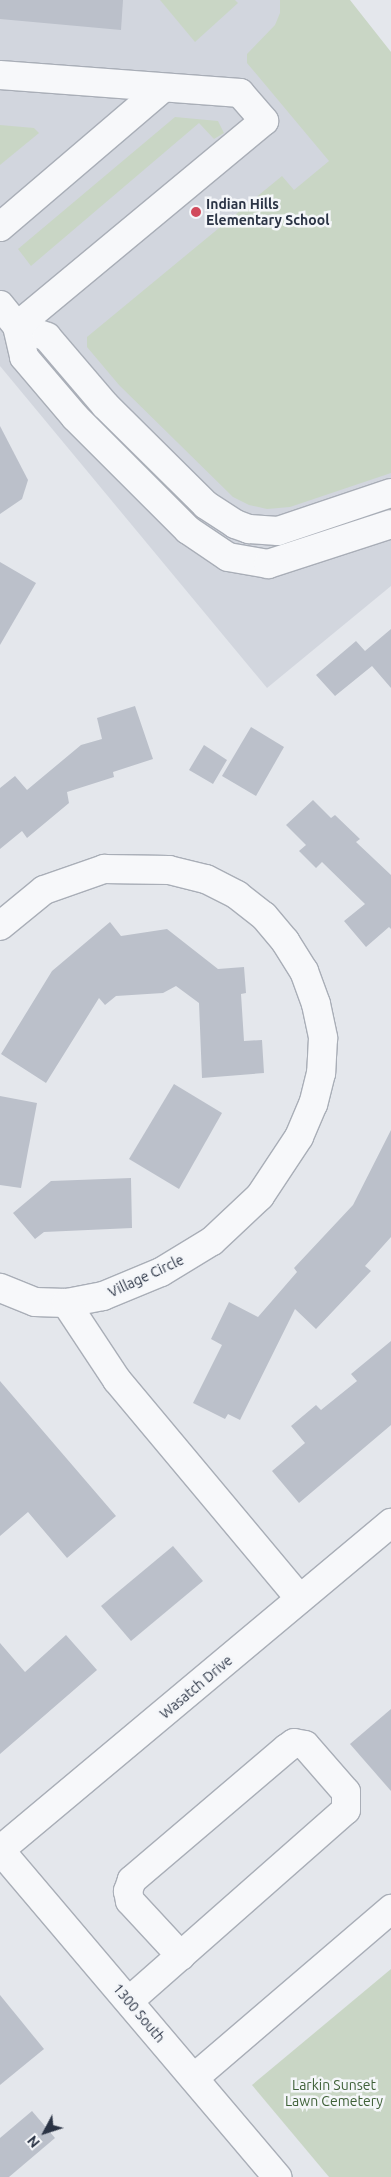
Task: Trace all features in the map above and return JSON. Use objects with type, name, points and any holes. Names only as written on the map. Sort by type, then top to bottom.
[{"type":"street","points":[[0,75],[240,93],[264,121],[17,326]]},
{"type":"street","points":[[0,226],[163,88]]},
{"type":"street","points":[[0,305],[17,326],[24,357],[75,417],[188,530],[228,557],[268,564],[391,524]]},
{"type":"street","points":[[17,326],[48,337],[105,405],[206,504],[235,524],[250,530],[278,532],[391,493]]},
{"type":"street","name":"Village Circle","points":[[0,926],[44,890],[104,869],[169,870],[206,879],[251,906],[286,941],[304,971],[316,1004],[323,1038],[321,1073],[313,1104],[299,1138],[275,1175],[237,1220],[212,1241],[161,1272],[103,1296],[66,1303],[35,1302],[0,1288]]},
{"type":"street","points":[[66,1303],[117,1380],[300,1599]]},
{"type":"street","name":"Wasatch Drive","points":[[0,1850],[391,1523]]},
{"type":"street","points":[[129,2001],[346,1810],[346,1792],[305,1745],[294,1744],[287,1748],[132,1880],[128,1891],[130,1900],[180,1956]]},
{"type":"street","name":"1300 South","points":[[0,1850],[277,2177]]},
{"type":"street","points":[[194,2078],[391,1909]]},
{"type":"shaded area","name":"Indian Hills Elementary School","points":[[0,0],[343,0],[391,58],[391,586],[267,688],[0,366]]},
{"type":"green space","points":[[160,0],[235,0],[238,3],[195,42]]},
{"type":"green space","points":[[280,0],[350,0],[391,52],[391,473],[290,507],[267,509],[249,505],[233,497],[119,385],[87,347],[87,337],[282,176],[294,190],[329,161],[247,63],[247,54],[275,25],[280,13]]},
{"type":"green space","points":[[175,117],[218,121],[224,133],[214,139],[199,123],[31,266],[18,249]]},
{"type":"green space","points":[[0,125],[34,128],[39,133],[0,165]]},
{"type":"green space","name":"Larkin Sunset Lawn Cemetery","points":[[391,1969],[391,2177],[329,2177],[252,2085]]},
{"type":"building","points":[[0,0],[123,0],[121,30],[0,19]]},
{"type":"building","points":[[0,426],[28,480],[22,499],[0,514]]},
{"type":"building","points":[[0,562],[36,583],[0,645]]},
{"type":"building","points":[[391,629],[391,688],[372,666],[335,696],[316,675],[356,641],[365,651]]},
{"type":"building","points":[[135,706],[153,759],[113,772],[114,777],[67,792],[69,803],[27,838],[22,831],[0,849],[0,788],[15,776],[27,790],[81,745],[102,739],[97,718]]},
{"type":"building","points":[[251,727],[284,747],[256,796],[222,776]]},
{"type":"building","points":[[204,745],[227,760],[213,784],[189,770]]},
{"type":"building","points":[[313,800],[331,818],[335,815],[360,839],[356,842],[391,875],[391,929],[389,927],[366,947],[344,921],[365,904],[322,862],[316,868],[299,851],[306,845],[286,825]]},
{"type":"building","points":[[110,922],[121,936],[167,929],[218,969],[244,967],[246,993],[241,994],[244,1041],[262,1040],[264,1073],[202,1078],[199,1003],[176,986],[163,993],[116,996],[105,1005],[99,998],[46,1083],[1,1054],[52,971]]},
{"type":"building","points":[[174,1084],[222,1113],[179,1189],[129,1159]]},
{"type":"building","points":[[0,1096],[37,1103],[21,1188],[0,1185]]},
{"type":"building","points":[[391,1130],[391,1237],[365,1266],[371,1271],[316,1329],[295,1309],[240,1420],[228,1414],[225,1419],[193,1403],[222,1345],[211,1339],[229,1302],[258,1317],[297,1272],[294,1268],[353,1205]]},
{"type":"building","points":[[131,1178],[132,1228],[44,1232],[35,1239],[13,1213],[51,1181]]},
{"type":"building","points":[[391,1341],[391,1425],[299,1503],[272,1471],[305,1443],[291,1426],[316,1405],[321,1410],[357,1381],[351,1374]]},
{"type":"building","points":[[0,1381],[116,1516],[67,1558],[28,1512],[0,1536]]},
{"type":"building","points":[[173,1546],[203,1581],[131,1641],[101,1606]]},
{"type":"building","points":[[66,1635],[97,1670],[0,1754],[0,1643],[25,1672]]},
{"type":"building","points":[[391,1709],[391,1791],[350,1744]]},
{"type":"building","points":[[0,1995],[44,2049],[0,2085]]},
{"type":"building","points":[[32,2111],[55,2138],[9,2177],[0,2177],[0,2138]]},
{"type":"place","name":"Indian Hills Elementary School","points":[[196,212]]}]
